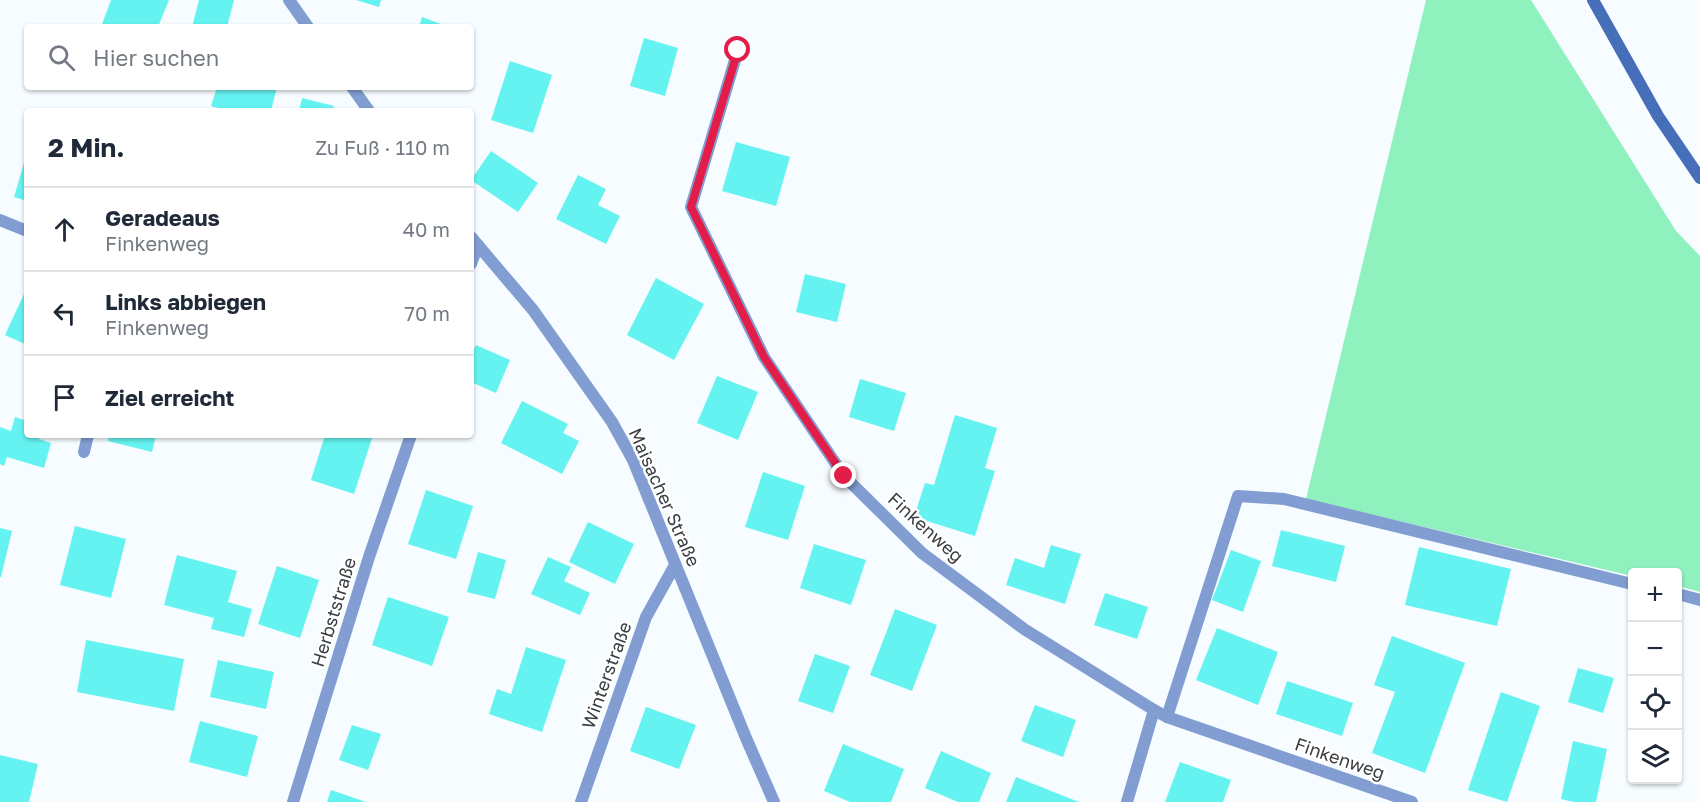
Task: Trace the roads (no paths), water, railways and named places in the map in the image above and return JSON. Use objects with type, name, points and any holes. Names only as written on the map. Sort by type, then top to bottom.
[{"type":"main road","points":[[1593,0],[1658,116],[1700,178]]},
{"type":"street","points":[[289,0],[306,24]]},
{"type":"street","name":"Finkenweg","points":[[738,50],[691,207],[764,357],[844,476],[922,553],[1024,629],[1154,710],[1167,717],[1412,802]]},
{"type":"street","points":[[353,90],[367,108]]},
{"type":"street","points":[[0,220],[24,230]]},
{"type":"street","name":"Maisacher Straße","points":[[474,241],[533,310],[612,422],[633,460],[774,802]]},
{"type":"street","points":[[84,452],[87,438]]},
{"type":"street","name":"Herbststraße","points":[[292,802],[369,557],[410,438]]},
{"type":"street","points":[[1167,717],[1238,496],[1284,499],[1628,583]]},
{"type":"street","name":"Winterstraße","points":[[581,802],[646,617],[675,565]]},
{"type":"street","points":[[1682,595],[1700,600]]},
{"type":"street","points":[[1127,802],[1154,710]]}]
